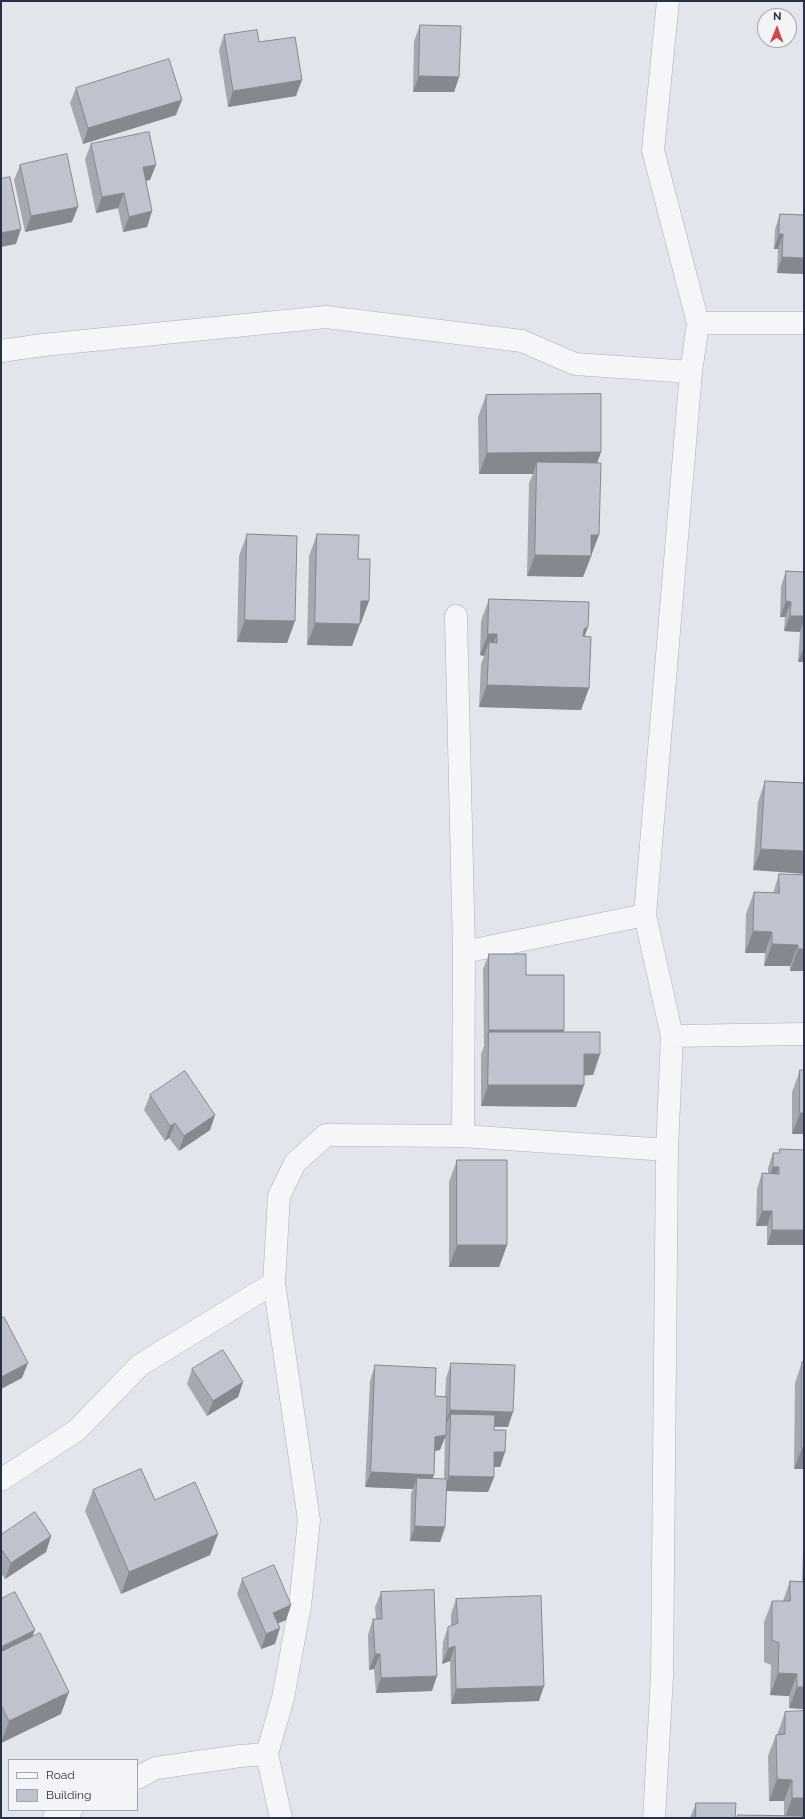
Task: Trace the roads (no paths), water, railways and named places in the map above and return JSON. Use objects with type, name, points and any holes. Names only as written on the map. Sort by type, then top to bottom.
[{"type":"street","points":[[654,1818],[662,1676],[667,1150],[672,1036],[645,915],[691,372],[698,323],[653,150],[668,1]]},
{"type":"street","points":[[1,351],[43,345],[326,317],[522,342],[575,364],[691,372]]},
{"type":"street","points":[[698,323],[804,323]]},
{"type":"street","points":[[456,616],[464,952],[463,1136]]},
{"type":"street","points":[[464,952],[645,915]]},
{"type":"street","points":[[672,1036],[804,1034]]},
{"type":"street","points":[[281,1818],[266,1754],[283,1698],[300,1606],[309,1520],[274,1283],[279,1196],[295,1163],[326,1135],[463,1136],[667,1150]]},
{"type":"street","points":[[1,1480],[77,1430],[140,1366],[274,1283]]},
{"type":"street","points":[[138,1777],[156,1768],[240,1756],[266,1754]]},
{"type":"street","points":[[54,1818],[69,1811]]}]
